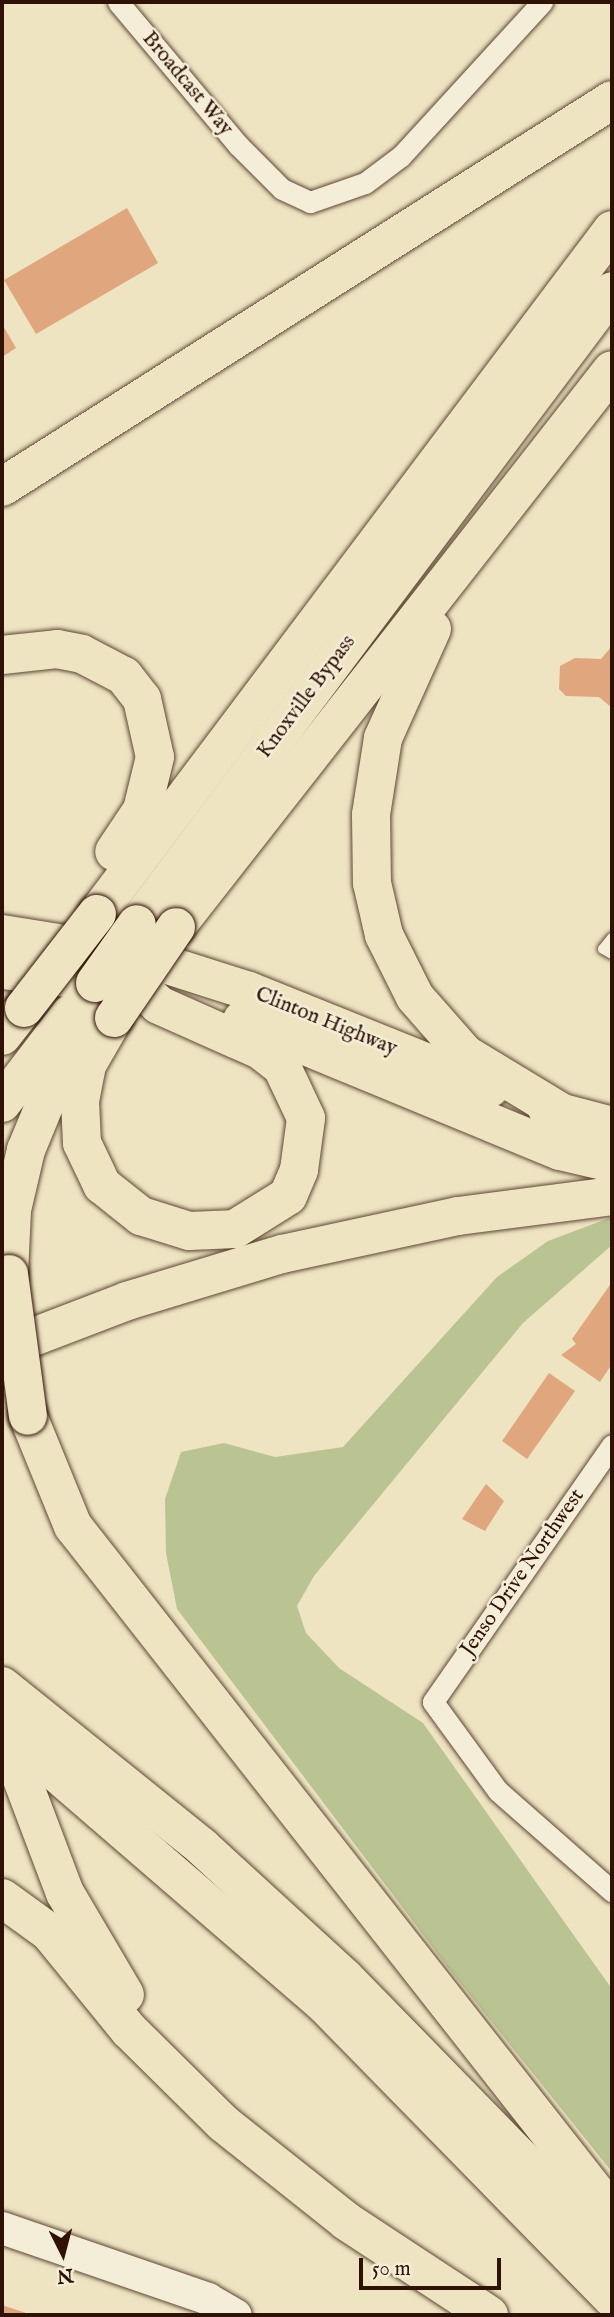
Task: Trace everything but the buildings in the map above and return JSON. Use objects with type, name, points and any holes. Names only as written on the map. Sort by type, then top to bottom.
[{"type":"highway","points":[[5,486],[612,100]]},
{"type":"highway","name":"Knoxville Bypass","points":[[13,1022],[612,230]]},
{"type":"highway","name":"Knoxville Bypass","points":[[2,1103],[91,1008],[137,924],[612,292]]},
{"type":"highway","points":[[612,370],[490,531],[176,927],[91,1008],[26,1150],[12,1210],[9,1274],[29,1416],[73,1526],[612,2213]]},
{"type":"highway","points":[[490,531],[418,653],[383,738],[371,814],[372,883],[384,935],[415,998],[465,1054],[569,1117]]},
{"type":"highway","points":[[2,655],[57,649],[82,654],[124,676],[146,709],[153,729],[152,770],[142,810],[114,852],[97,914]]},
{"type":"highway","name":"Clinton Highway","points":[[2,918],[18,935],[139,956],[249,991],[569,1117],[612,1126]]},
{"type":"highway","points":[[2,970],[141,988],[233,1017],[560,1151],[612,1163]]},
{"type":"highway","points":[[91,1008],[87,1065],[80,1101],[82,1143],[102,1185],[141,1216],[189,1231],[235,1229],[288,1196],[299,1170],[306,1118],[282,1067],[260,1050],[159,1005],[141,988]]},
{"type":"highway","points":[[2,1349],[127,1301],[282,1254],[458,1216],[612,1196]]},
{"type":"highway","points":[[2,1686],[202,1847],[335,1969],[612,2252]]},
{"type":"highway","points":[[2,1727],[65,1893],[141,2022],[223,2123]]},
{"type":"highway","points":[[2,1727],[326,2005],[612,2298]]},
{"type":"highway","points":[[2,1898],[50,1932],[129,2030],[223,2123],[346,2221],[489,2315]]},
{"type":"main road","points":[[2,2228],[208,2300],[236,2315]]},
{"type":"street","name":"Broadcast Way","points":[[118,2],[257,164],[282,189],[310,202],[365,183],[401,156],[542,2]]},
{"type":"street","name":"Jenso Drive Northwest","points":[[612,1445],[433,1702],[498,1791],[612,1891]]},
{"type":"lane","points":[[612,938],[603,949],[612,954]]},
{"type":"green space","points":[[612,1217],[612,1245],[523,1323],[314,1576],[297,1606],[306,1633],[339,1668],[423,1723],[612,1989],[612,2172],[446,1965],[177,1609],[166,1553],[165,1499],[181,1452],[224,1443],[275,1457],[343,1447],[497,1277],[548,1241]]}]
